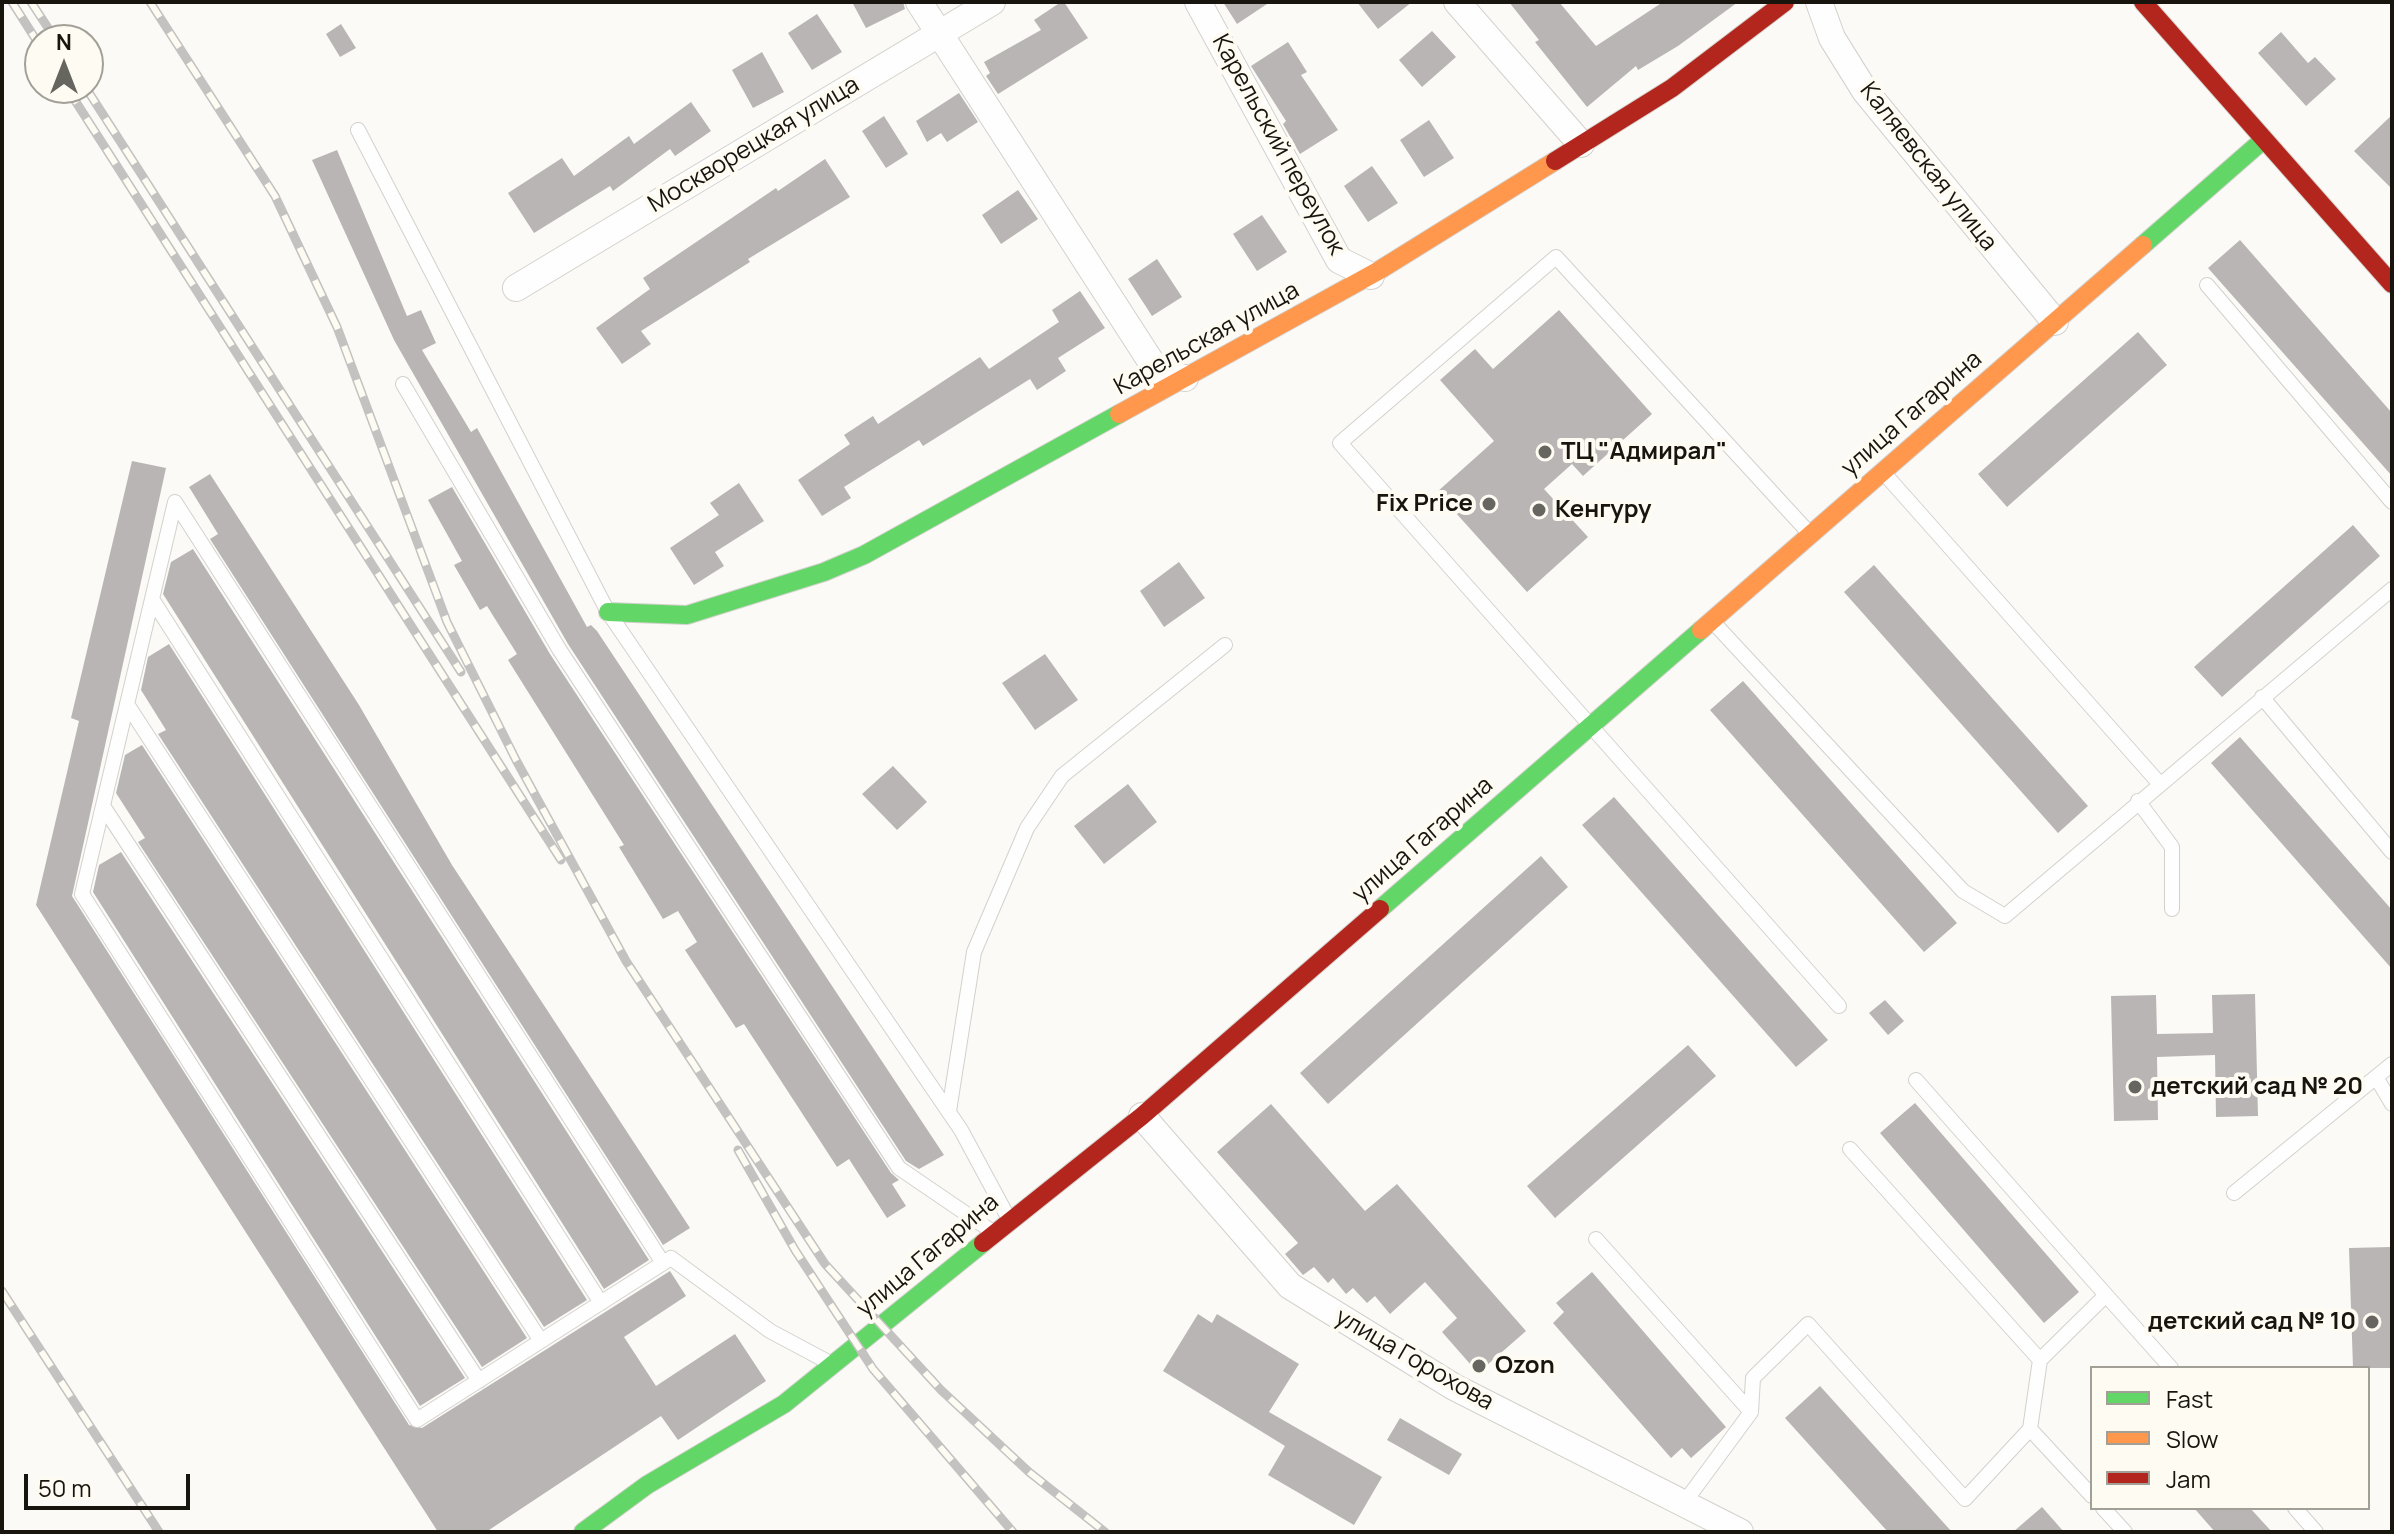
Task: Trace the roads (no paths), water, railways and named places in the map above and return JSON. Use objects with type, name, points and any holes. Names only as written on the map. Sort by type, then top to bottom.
[{"type":"street","points":[[919,2],[1157,371],[1185,378]]},
{"type":"street","name":"Москворецкая улица","points":[[516,288],[992,2]]},
{"type":"street","name":"Карельский переулок","points":[[1198,2],[1339,260],[1371,276]]},
{"type":"street","points":[[1457,2],[1581,144]]},
{"type":"street","name":"Карельская улица","points":[[608,612],[687,615],[824,572],[864,555],[1371,276],[1672,88],[1785,2]]},
{"type":"street","name":"Каляевская улица","points":[[1819,2],[1832,38],[1865,91],[2055,322]]},
{"type":"street","points":[[2143,2],[2262,141],[2392,284]]},
{"type":"street","name":"улица Гагарина","points":[[583,1532],[647,1485],[784,1404],[1010,1219],[1142,1116],[2262,141]]},
{"type":"street","name":"улица Горохова","points":[[1142,1116],[1290,1286],[1454,1387],[1740,1532]]},
{"type":"lane","points":[[358,130],[608,612],[949,1111],[1010,1219]]},
{"type":"lane","points":[[1810,534],[1556,257],[1340,443],[1839,1006]]},
{"type":"lane","points":[[2207,285],[2392,502]]},
{"type":"lane","points":[[403,384],[559,649],[899,1168],[994,1232]]},
{"type":"lane","points":[[1883,471],[2159,783]]},
{"type":"lane","points":[[663,1263],[175,502],[82,894],[417,1420],[671,1258],[770,1331],[834,1365]]},
{"type":"lane","points":[[1712,620],[1963,891],[2005,916],[2392,589]]},
{"type":"lane","points":[[152,599],[601,1303]]},
{"type":"lane","points":[[949,1111],[974,952],[1027,828],[1062,776],[1225,645]]},
{"type":"lane","points":[[2262,697],[2392,852]]},
{"type":"lane","points":[[127,704],[541,1341]]},
{"type":"lane","points":[[2138,801],[2172,847],[2172,909]]},
{"type":"lane","points":[[103,806],[479,1381]]},
{"type":"lane","points":[[2234,1193],[2392,1064]]},
{"type":"lane","points":[[2376,1077],[2392,1104]]},
{"type":"lane","points":[[1916,1080],[2169,1366]]},
{"type":"lane","points":[[1850,1149],[2040,1360]]},
{"type":"lane","points":[[1596,1239],[1751,1412]]},
{"type":"lane","points":[[1684,1503],[1751,1412],[1753,1378],[1808,1324],[1965,1499],[2030,1429],[2040,1360],[2106,1295]]},
{"type":"lane","points":[[2030,1429],[2090,1494]]},
{"type":"lane","points":[[2105,1510],[2125,1532]]},
{"type":"lane","points":[[2297,1510],[2316,1532]]},
{"type":"railway","points":[[12,2],[26,24]]},
{"type":"railway","points":[[31,2],[45,24]]},
{"type":"railway","points":[[150,2],[275,196],[337,327],[447,622],[516,760],[626,961],[825,1264],[941,1390],[1029,1472],[1105,1532]]},
{"type":"railway","points":[[77,104],[561,860]]},
{"type":"railway","points":[[96,104],[461,672]]},
{"type":"railway","points":[[738,1150],[795,1250],[873,1369],[1013,1532]]},
{"type":"railway","points":[[2,1291],[159,1532]]},
{"type":"place","name":"ТЦ \"Адмирал\"","points":[[1545,452]]},
{"type":"place","name":"Fix Price","points":[[1489,504]]},
{"type":"place","name":"Кенгуру","points":[[1539,510]]},
{"type":"place","name":"детский сад № 20","points":[[2135,1087]]},
{"type":"place","name":"детский сад № 10","points":[[2372,1322]]},
{"type":"place","name":"Ozon","points":[[1479,1366]]}]
